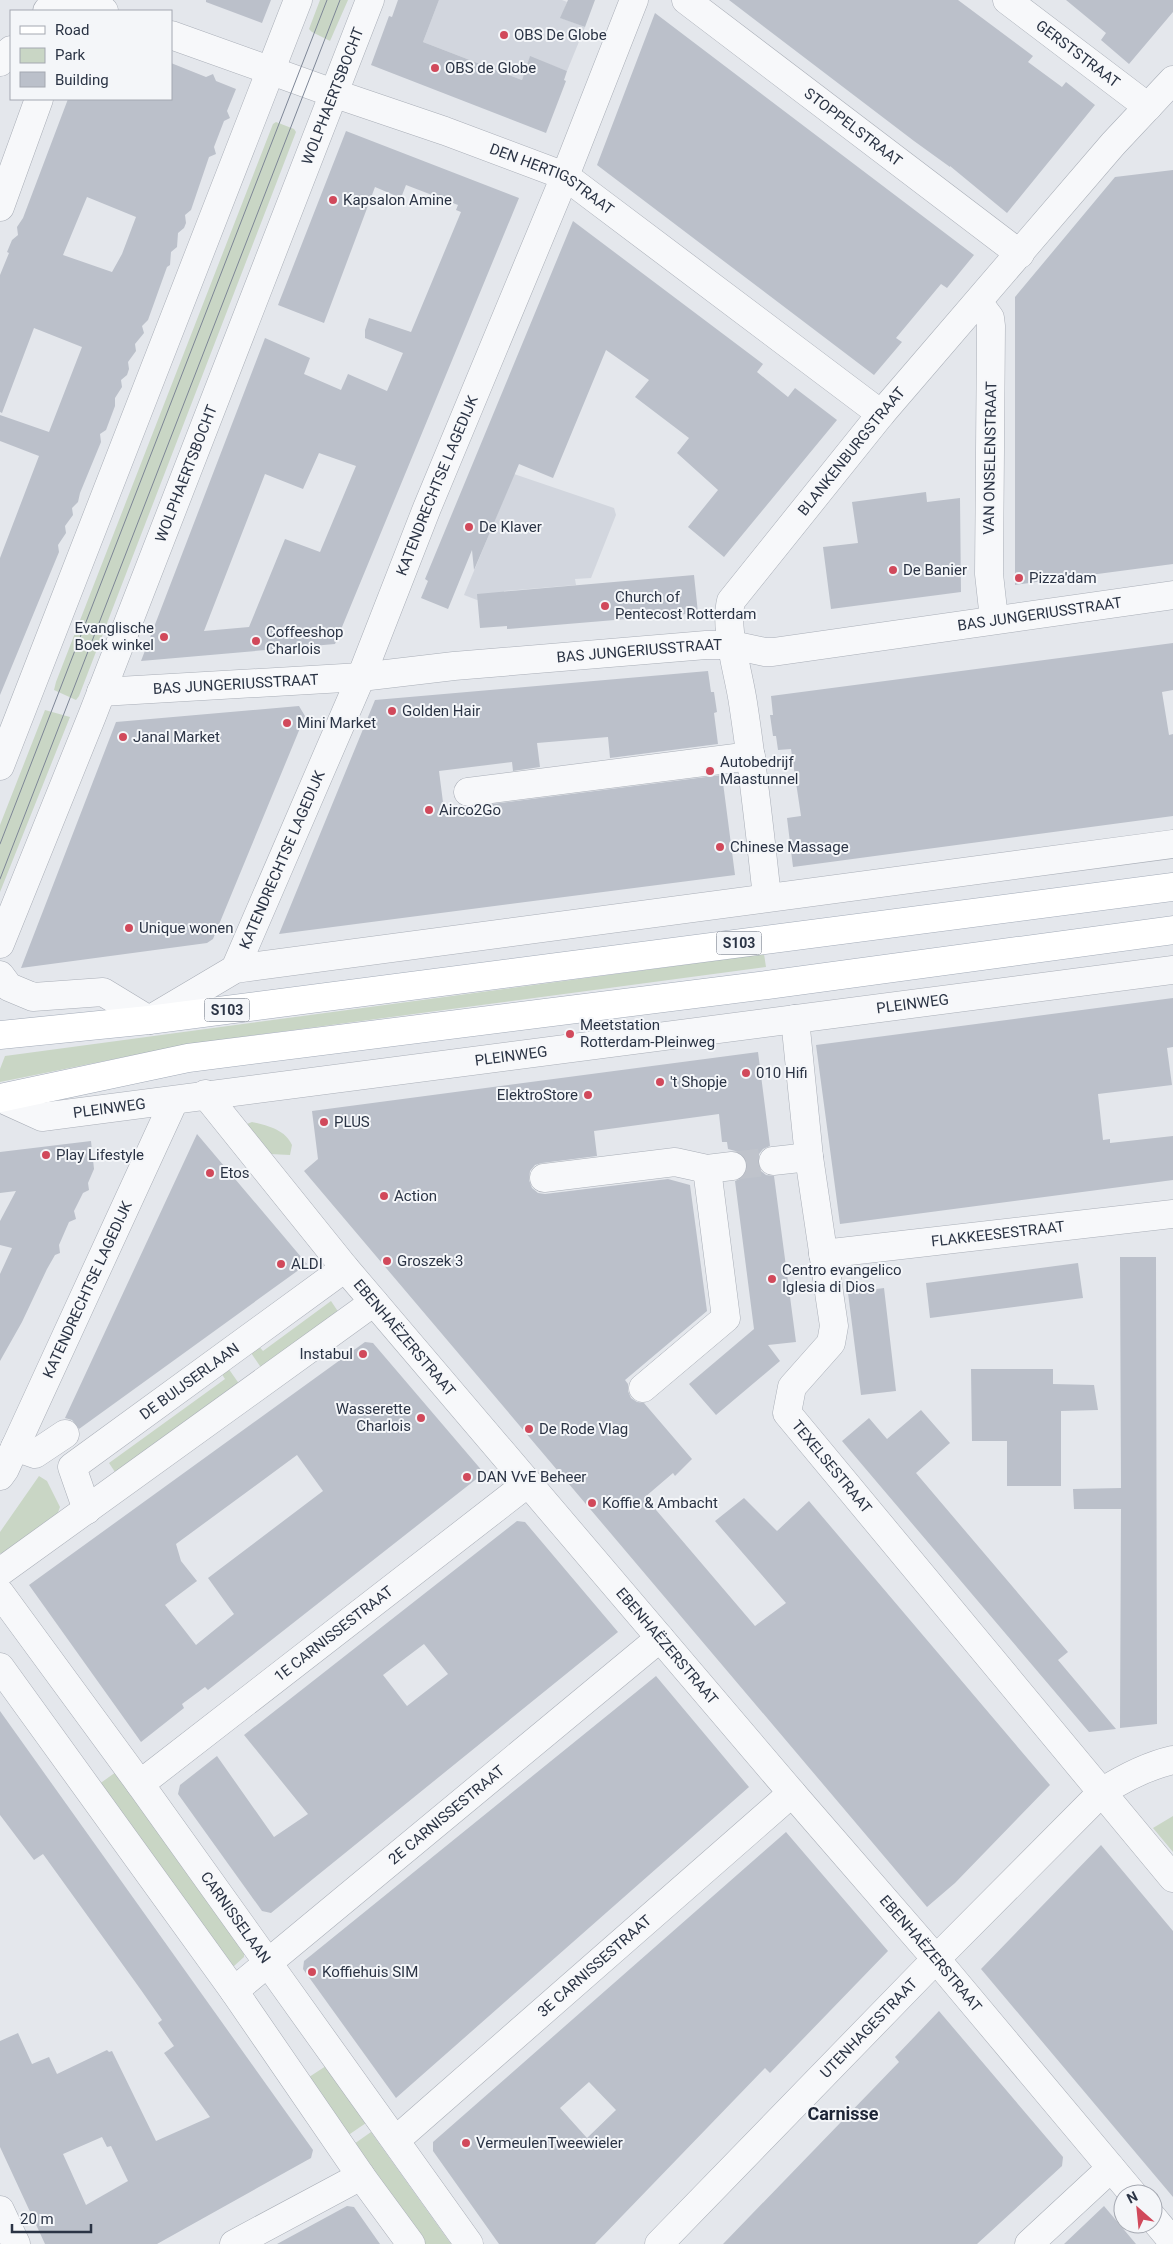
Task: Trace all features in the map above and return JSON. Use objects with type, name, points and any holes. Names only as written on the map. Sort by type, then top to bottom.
[{"type":"main road","name":"S103","points":[[0,1035],[149,1020],[1173,887]]},
{"type":"main road","name":"PLEINWEG","points":[[0,1098],[188,1058],[766,985],[1173,930]]},
{"type":"street","points":[[48,10],[56,0]]},
{"type":"street","points":[[73,0],[101,10]]},
{"type":"street","points":[[0,766],[12,707],[298,0]]},
{"type":"street","name":"WOLPHAERTSBOCHT","points":[[0,944],[101,692],[370,0]]},
{"type":"street","name":"KATENDRECHTSE LAGEDIJK","points":[[235,969],[361,676],[427,508],[566,176],[634,0]]},
{"type":"street","name":"STOPPELSTRAAT","points":[[686,0],[1020,254]]},
{"type":"street","name":"GERSTSTRAAT","points":[[1007,0],[1148,107]]},
{"type":"street","name":"DEN HERTIGSTRAAT","points":[[172,35],[445,131],[566,176],[881,414]]},
{"type":"street","points":[[0,62],[10,51]]},
{"type":"street","name":"BLANKENBURGSTRAAT","points":[[767,897],[751,756],[739,673],[732,645],[729,609],[735,594],[881,414],[1020,254],[1112,144],[1173,80]]},
{"type":"street","points":[[0,207],[39,100]]},
{"type":"street","name":"VAN ONSELENSTRAAT","points":[[978,302],[990,318],[992,326],[989,574],[994,619]]},
{"type":"street","name":"BAS JUNGERIUSSTRAAT","points":[[101,692],[361,676],[454,666],[706,645],[732,645],[772,652],[1173,595]]},
{"type":"street","points":[[468,792],[751,756]]},
{"type":"street","points":[[0,975],[9,987],[33,997],[102,992],[149,1020],[235,969],[1173,844]]},
{"type":"street","name":"PLEINWEG","points":[[0,1098],[42,1117],[174,1101],[206,1094],[1173,970]]},
{"type":"street","name":"TEXELSESTRAAT","points":[[795,1019],[809,1156],[834,1326],[831,1343],[792,1387],[787,1413],[1102,1792]]},
{"type":"street","name":"EBENHAËZERSTRAAT","points":[[206,1094],[345,1268],[792,1793],[936,1958],[1125,2184]]},
{"type":"street","name":"KATENDRECHTSE LAGEDIJK","points":[[0,1476],[174,1101]]},
{"type":"street","points":[[773,1161],[809,1156]]},
{"type":"street","points":[[544,1178],[676,1162],[720,1167],[726,1318],[643,1388]]},
{"type":"street","name":"FLAKKEESESTRAAT","points":[[823,1254],[1173,1214]]},
{"type":"street","name":"DE BUIJSERLAAN","points":[[87,1510],[72,1467],[345,1268]]},
{"type":"street","points":[[0,1572],[374,1302]]},
{"type":"street","points":[[15,1447],[35,1454],[65,1434]]},
{"type":"street","name":"1E CARNISSESTRAAT","points":[[140,1784],[528,1483]]},
{"type":"street","name":"CARNISSELAAN","points":[[0,1593],[140,1784],[469,2244]]},
{"type":"street","name":"2E CARNISSESTRAAT","points":[[234,1991],[268,1965],[660,1638]]},
{"type":"street","points":[[0,1666],[234,1991],[361,2176],[411,2244]]},
{"type":"street","name":"UTENHAGESTRAAT","points":[[660,2244],[936,1958],[1102,1792],[1145,1769],[1173,1760]]},
{"type":"street","points":[[1102,1792],[1173,1878]]},
{"type":"street","name":"3E CARNISSESTRAAT","points":[[396,2140],[792,1793]]},
{"type":"street","points":[[1029,2244],[1111,2168]]},
{"type":"street","points":[[234,2244],[361,2176]]},
{"type":"street","points":[[0,2210],[16,2244]]},
{"type":"street","points":[[1163,2230],[1173,2242]]},
{"type":"shaded area","name":"OBS De Globe","points":[[439,0],[562,0],[567,2],[561,18],[585,27],[567,71],[530,57],[522,80],[423,42]]},
{"type":"shaded area","points":[[514,474],[614,508],[616,515],[591,578],[575,579],[576,585],[504,591],[504,597],[477,600],[464,595]]},
{"type":"green space","points":[[320,0],[348,0],[330,41],[309,29]]},
{"type":"green space","points":[[276,122],[294,129],[296,132],[76,700],[54,690],[56,682],[273,124]]},
{"type":"green space","points":[[45,710],[70,717],[0,892],[0,825]]},
{"type":"green space","points":[[764,954],[766,967],[189,1044],[0,1082],[0,1069],[5,1056]]},
{"type":"green space","points":[[252,1122],[281,1132],[292,1145],[290,1155],[270,1154],[247,1124]]},
{"type":"green space","points":[[331,1301],[341,1316],[264,1372],[249,1350],[257,1344],[263,1351]]},
{"type":"green space","points":[[226,1365],[242,1388],[119,1478],[109,1463],[225,1379],[219,1370]]},
{"type":"green space","points":[[39,1476],[47,1481],[60,1507],[56,1518],[3,1555],[0,1553],[0,1532]]},
{"type":"green space","points":[[116,1772],[244,1949],[244,1957],[234,1966],[224,1964],[95,1787]]},
{"type":"green space","points":[[1173,1816],[1173,1852],[1153,1828]]},
{"type":"green space","points":[[326,2066],[366,2123],[347,2136],[306,2079]]},
{"type":"green space","points":[[371,2132],[451,2244],[424,2244],[354,2144]]},
{"type":"building","points":[[206,0],[271,0],[262,23],[206,2]]},
{"type":"building","name":"OBS de Globe","points":[[398,0],[439,0],[423,42],[522,80],[530,56],[567,71],[564,80],[566,81],[546,133],[371,65],[389,16],[392,17]]},
{"type":"building","points":[[568,0],[595,0],[585,27],[560,18]]},
{"type":"building","points":[[729,0],[958,0],[1033,56],[1028,62],[1062,87],[1066,82],[1095,105],[1007,213],[950,166],[914,141]]},
{"type":"building","points":[[1066,0],[1173,0],[1173,12],[1129,64],[1101,40],[1106,33]]},
{"type":"building","points":[[655,13],[974,255],[947,288],[941,284],[896,338],[902,342],[874,375],[597,165]]},
{"type":"building","points":[[172,63],[206,77],[213,74],[216,81],[236,89],[227,111],[230,118],[224,121],[214,147],[216,154],[209,157],[191,210],[185,215],[186,223],[184,228],[178,233],[177,247],[171,252],[170,265],[167,267],[148,320],[142,326],[144,333],[135,344],[136,351],[128,362],[129,369],[127,375],[121,380],[122,387],[115,398],[115,406],[106,430],[100,434],[101,442],[78,502],[72,508],[73,515],[65,526],[66,533],[58,545],[59,552],[0,695],[0,558],[39,456],[0,441],[0,415],[49,432],[82,347],[34,328],[2,413],[0,412],[0,275],[12,240],[18,235],[17,227],[23,218],[68,100],[172,100]],"holes":[[[87,197],[136,217],[122,254],[112,272],[63,255]]]},
{"type":"building","points":[[346,131],[519,198],[335,644],[141,661],[265,338],[310,358],[304,374],[341,390],[348,374],[387,391],[403,353],[365,338],[365,330],[369,318],[411,332],[461,212],[456,210],[458,205],[406,185],[401,198],[375,187],[324,323],[278,305]],"holes":[[[319,453],[356,466],[320,552],[285,539],[249,627],[204,631],[265,474],[303,489]]]},
{"type":"building","points":[[1173,170],[1173,564],[1015,585],[1015,297],[1115,177]]},
{"type":"building","points":[[573,221],[763,364],[757,372],[788,397],[795,388],[837,420],[724,557],[688,527],[718,490],[677,453],[689,438],[635,397],[649,380],[606,350],[553,478],[519,464],[474,570],[472,550],[448,609],[421,598],[428,581],[425,579]]},
{"type":"building","name":"De Banier","points":[[926,492],[927,502],[960,498],[961,592],[831,609],[823,547],[858,543],[852,502]]},
{"type":"building","points":[[694,575],[698,613],[507,629],[507,626],[480,628],[477,594]]},
{"type":"building","points":[[1173,643],[1173,690],[1162,692],[1169,735],[1173,734],[1173,816],[793,867],[787,818],[801,816],[791,749],[778,750],[776,736],[773,736],[770,715],[773,715],[771,696]]},
{"type":"building","points":[[708,671],[711,692],[714,692],[717,712],[714,713],[718,744],[610,758],[608,737],[537,743],[540,767],[513,771],[512,762],[439,771],[444,810],[722,775],[735,875],[279,934],[375,700]]},
{"type":"building","points":[[299,706],[305,716],[213,939],[207,943],[21,968],[116,722]]},
{"type":"building","points":[[1173,998],[1173,1047],[1167,1048],[1172,1085],[1098,1094],[1103,1140],[1110,1139],[1110,1143],[1173,1136],[1173,1180],[840,1224],[816,1045]]},
{"type":"building","points":[[758,1052],[770,1146],[763,1149],[759,1154],[758,1163],[761,1171],[766,1175],[774,1176],[796,1342],[768,1345],[780,1361],[716,1415],[689,1384],[754,1329],[735,1181],[742,1178],[746,1173],[747,1164],[744,1156],[739,1152],[728,1149],[727,1142],[722,1142],[719,1114],[594,1131],[597,1156],[535,1165],[530,1171],[529,1180],[532,1188],[538,1193],[545,1194],[668,1179],[690,1185],[707,1311],[625,1380],[628,1384],[631,1398],[637,1402],[644,1403],[692,1459],[675,1476],[673,1473],[645,1497],[755,1626],[786,1603],[715,1521],[744,1498],[777,1531],[809,1501],[1050,1785],[955,1883],[927,1907],[304,1171],[318,1159],[312,1111]]},
{"type":"building","points":[[197,1134],[307,1264],[79,1429],[72,1420],[65,1418]]},
{"type":"building","points":[[91,1141],[94,1169],[88,1183],[89,1190],[83,1193],[74,1211],[76,1219],[69,1222],[59,1245],[60,1253],[55,1255],[47,1269],[22,1322],[0,1361],[0,1274],[12,1248],[0,1245],[0,1221],[16,1191],[0,1193],[0,1152]]},
{"type":"building","points":[[1120,1257],[1156,1257],[1157,1724],[1120,1728],[1121,1509],[1074,1509],[1073,1489],[1121,1488]]},
{"type":"building","points":[[1078,1263],[1083,1298],[930,1318],[926,1283]]},
{"type":"building","points":[[884,1288],[896,1391],[861,1395],[848,1293]]},
{"type":"building","points":[[365,1342],[373,1343],[484,1473],[208,1690],[205,1687],[182,1704],[184,1708],[141,1742],[29,1585]],"holes":[[[297,1455],[323,1491],[208,1578],[234,1614],[196,1645],[165,1605],[197,1581],[181,1561],[176,1544]]]},
{"type":"building","points":[[971,1369],[1053,1369],[1053,1384],[1094,1385],[1098,1410],[1061,1411],[1061,1486],[1007,1486],[1007,1441],[972,1441]]},
{"type":"building","points":[[921,1410],[950,1443],[916,1473],[1068,1652],[1058,1660],[1116,1729],[1089,1732],[842,1441],[869,1418],[887,1439]]},
{"type":"building","points":[[517,1521],[525,1522],[618,1632],[271,1913],[262,1911],[178,1794],[180,1785],[217,1756],[274,1837],[308,1814],[244,1735]],"holes":[[[424,1644],[448,1674],[407,1706],[383,1675]]]},
{"type":"building","points":[[656,1676],[749,1787],[396,2098],[303,1969],[304,1961]]},
{"type":"building","points":[[0,1711],[313,2150],[311,2158],[157,2244],[45,2244],[0,2147],[0,2041],[18,2033],[32,2064],[49,2057],[57,2074],[107,2050],[109,2052],[112,2051],[156,2141],[210,2117],[164,2053],[174,2046],[158,2023],[162,2020],[43,1854],[34,1860],[0,1815]],"holes":[[[102,2137],[107,2147],[111,2146],[128,2181],[86,2205],[63,2154]]]},
{"type":"building","points":[[786,1832],[888,1951],[770,2073],[765,2068],[595,2244],[499,2244],[433,2151],[433,2142]],"holes":[[[589,2082],[616,2110],[587,2138],[560,2108]]]},
{"type":"building","points":[[1101,1845],[1173,1931],[1173,2197],[1163,2184],[981,1969]]},
{"type":"building","points":[[939,2011],[1063,2157],[1062,2166],[977,2244],[723,2244],[899,2062],[895,2057]]},
{"type":"building","points":[[347,2206],[354,2207],[380,2244],[277,2244]]},
{"type":"building","points":[[1104,2206],[1113,2217],[1113,2234],[1128,2234],[1136,2244],[1064,2244]]},
{"type":"tunnel","points":[[732,1166],[773,1161]]},
{"type":"tram line","points":[[0,844],[327,0]]},
{"type":"tram line","points":[[0,879],[340,0]]},
{"type":"place","name":"OBS De Globe","points":[[504,35]]},
{"type":"place","name":"OBS de Globe","points":[[435,68]]},
{"type":"place","name":"Kapsalon Amine","points":[[333,200]]},
{"type":"place","name":"De Klaver","points":[[469,527]]},
{"type":"place","name":"De Banier","points":[[893,570]]},
{"type":"place","name":"Pizza'dam","points":[[1019,578]]},
{"type":"place","name":"Church of Pentecost Rotterdam","points":[[605,606]]},
{"type":"place","name":"Evanglische Boek winkel","points":[[164,637]]},
{"type":"place","name":"Coffeeshop Charlois","points":[[256,641]]},
{"type":"place","name":"Golden Hair","points":[[392,711]]},
{"type":"place","name":"Mini Market","points":[[287,723]]},
{"type":"place","name":"Janal Market","points":[[123,737]]},
{"type":"place","name":"Autobedrijf Maastunnel","points":[[710,771]]},
{"type":"place","name":"Airco2Go","points":[[429,810]]},
{"type":"place","name":"Chinese Massage","points":[[720,847]]},
{"type":"place","name":"Unique wonen","points":[[129,928]]},
{"type":"place","name":"Meetstation Rotterdam-Pleinweg","points":[[570,1034]]},
{"type":"place","name":"010 Hifi","points":[[746,1073]]},
{"type":"place","name":"'t Shopje","points":[[660,1082]]},
{"type":"place","name":"ElektroStore","points":[[588,1095]]},
{"type":"place","name":"PLUS","points":[[324,1122]]},
{"type":"place","name":"Play Lifestyle","points":[[46,1155]]},
{"type":"place","name":"Etos","points":[[210,1173]]},
{"type":"place","name":"Action","points":[[384,1196]]},
{"type":"place","name":"Groszek 3","points":[[387,1261]]},
{"type":"place","name":"ALDI","points":[[281,1264]]},
{"type":"place","name":"Centro evangelico Iglesia di Dios","points":[[772,1279]]},
{"type":"place","name":"Instabul","points":[[363,1354]]},
{"type":"place","name":"Wasserette Charlois","points":[[421,1418]]},
{"type":"place","name":"De Rode Vlag","points":[[529,1429]]},
{"type":"place","name":"DAN VvE Beheer","points":[[467,1477]]},
{"type":"place","name":"Koffie & Ambacht","points":[[592,1503]]},
{"type":"place","name":"Koffiehuis SIM","points":[[312,1972]]},
{"type":"place","name":"VermeulenTweewieler","points":[[466,2143]]},
{"type":"district","name":"Carnisse","points":[[843,2114]]}]
